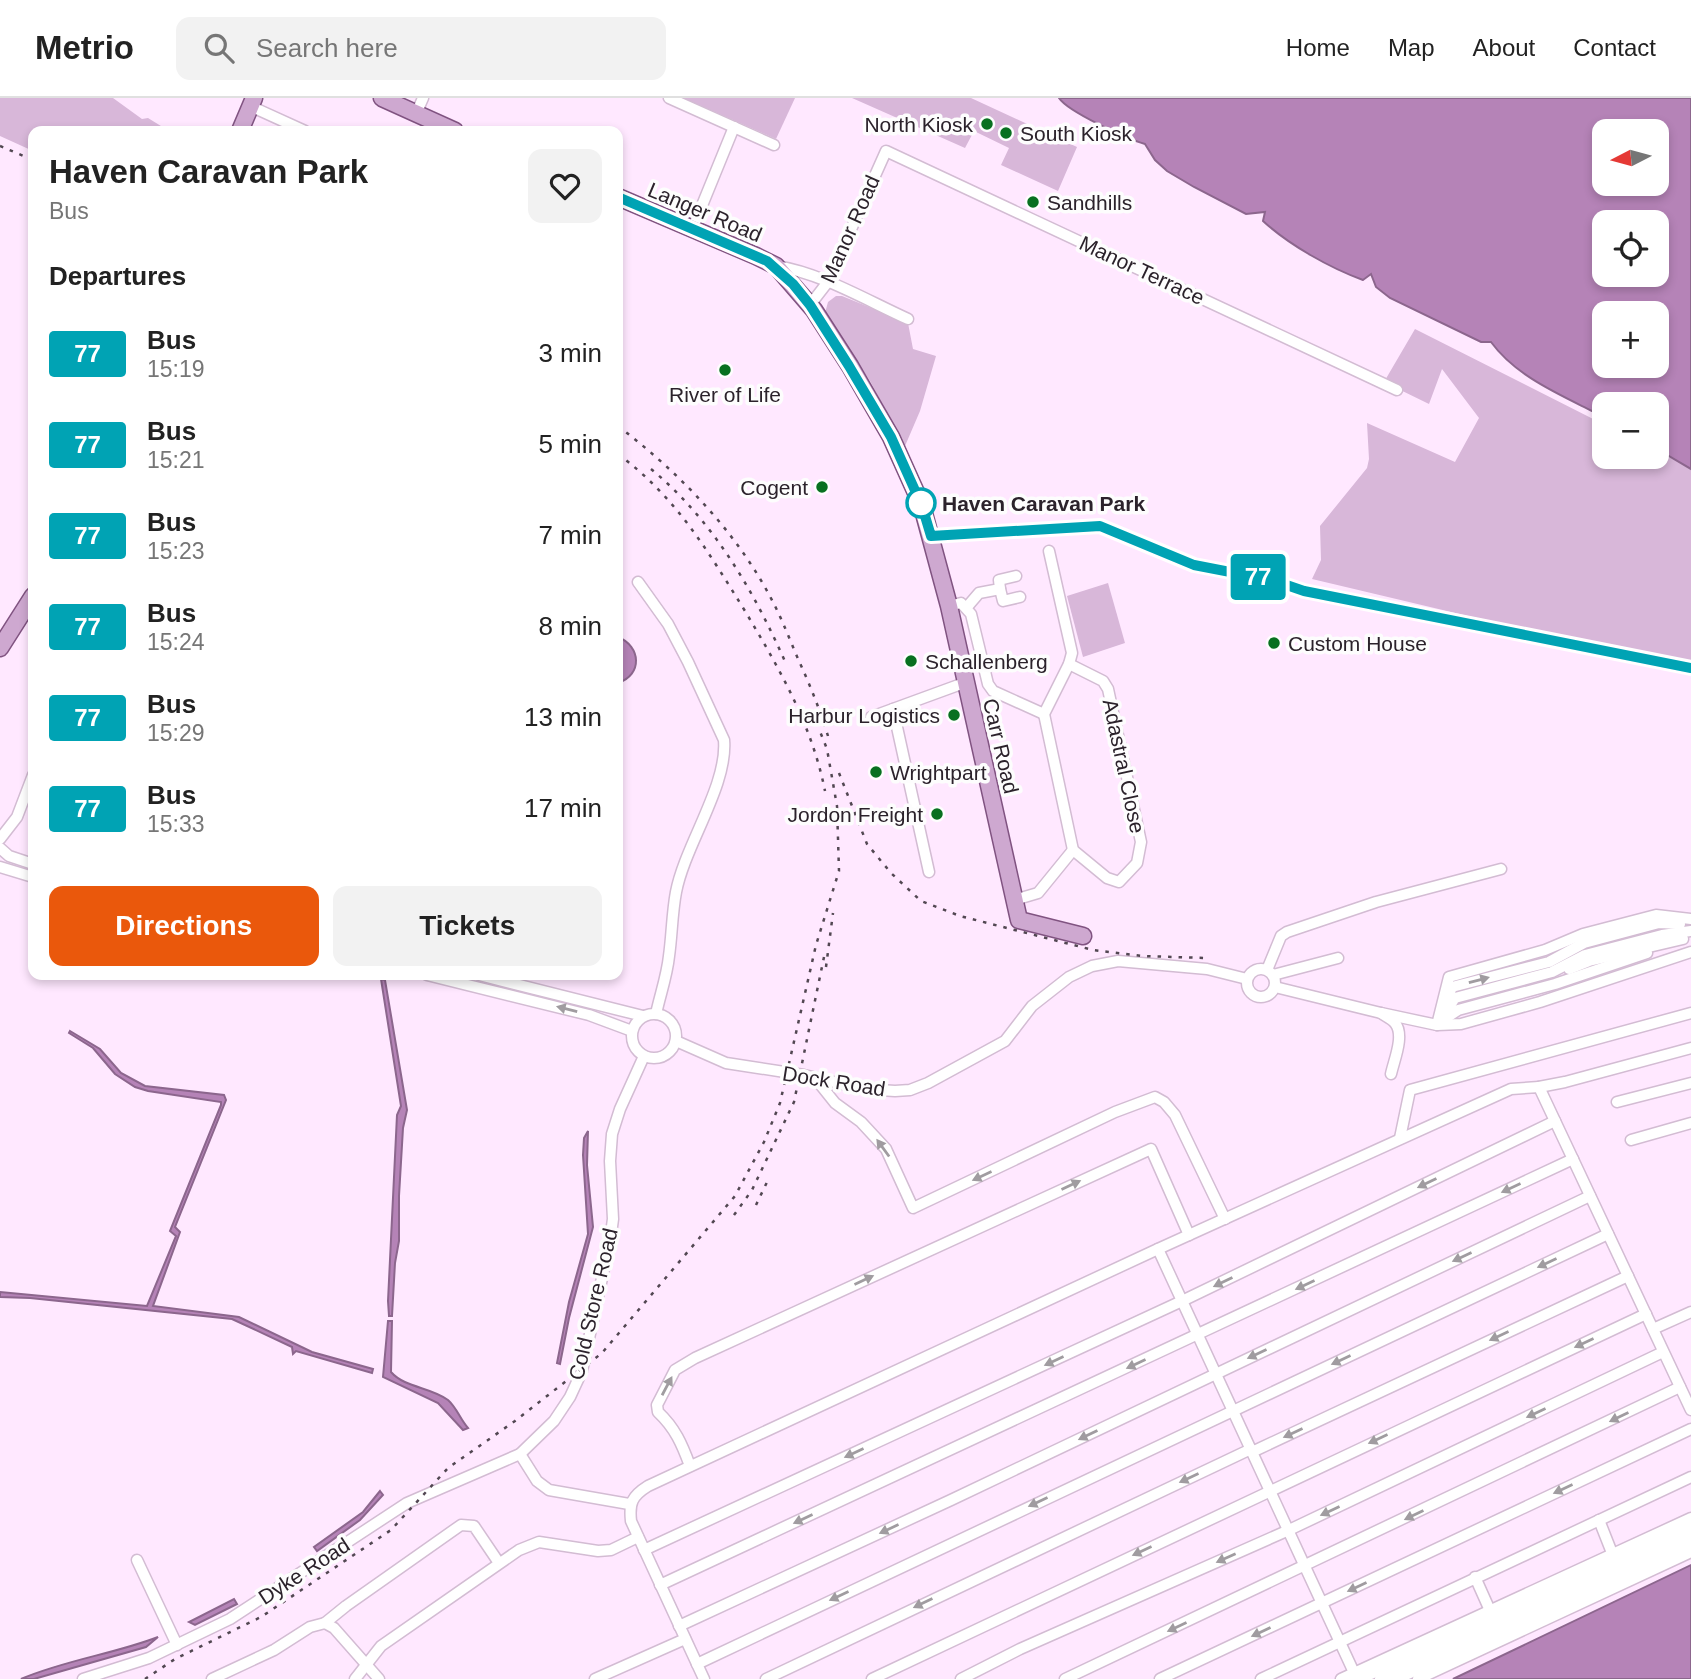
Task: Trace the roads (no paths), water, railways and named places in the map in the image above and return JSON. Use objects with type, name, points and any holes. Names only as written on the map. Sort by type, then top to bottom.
[{"type":"main road","points":[[382,98],[434,126]]},
{"type":"main road","points":[[242,126],[252,102]]},
{"type":"main road","name":"Langer Road","points":[[623,199],[776,266]]},
{"type":"main road","name":"Carr Road","points":[[776,266],[810,305],[849,366],[891,437],[922,506],[949,606],[964,683],[1019,920],[1083,936]]},
{"type":"main road","points":[[0,648],[28,604]]},
{"type":"street","points":[[416,114],[423,98]]},
{"type":"street","points":[[669,98],[774,145]]},
{"type":"street","points":[[252,102],[296,126]]},
{"type":"street","points":[[692,230],[734,127]]},
{"type":"street","name":"Manor Road","points":[[810,305],[827,283],[886,152]]},
{"type":"street","name":"Manor Terrace","points":[[886,152],[1397,390]]},
{"type":"street","points":[[776,266],[792,269],[827,283],[908,319]]},
{"type":"street","points":[[931,536],[1100,526],[1205,568],[1272,580],[1304,591],[1691,668]]},
{"type":"street","points":[[1014,900],[1038,893],[1073,850],[1044,715],[1072,653],[1049,551]]},
{"type":"street","points":[[1016,576],[999,580],[1000,589],[1003,601],[1020,597]]},
{"type":"street","points":[[638,582],[668,624],[688,662],[724,740],[725,753],[721,772],[683,867],[676,893],[669,960],[656,1014]]},
{"type":"street","points":[[967,607],[979,593],[1000,589]]},
{"type":"street","points":[[949,606],[961,603],[971,614],[988,684],[993,691],[1044,715]]},
{"type":"street","name":"Adastral Close","points":[[1069,664],[1103,681],[1108,689],[1141,842],[1137,863],[1119,882],[1107,878],[1073,850]]},
{"type":"street","points":[[871,717],[964,683]]},
{"type":"street","points":[[892,709],[929,872]]},
{"type":"street","points":[[0,839],[17,817],[28,788]]},
{"type":"street","points":[[0,848],[9,856],[28,862]]},
{"type":"street","points":[[0,867],[28,875]]},
{"type":"street","points":[[1275,987],[1270,972],[1281,936],[1287,932],[1376,902],[1501,869]]},
{"type":"street","points":[[1437,1025],[1449,977],[1545,950],[1583,934],[1656,915],[1691,919]]},
{"type":"street","points":[[1437,1025],[1452,987],[1549,962],[1584,943],[1659,923],[1691,925]]},
{"type":"street","points":[[1437,1025],[1455,998],[1552,972],[1585,955],[1662,935],[1691,932]]},
{"type":"street","points":[[1437,1025],[1458,1010],[1555,984],[1691,940]]},
{"type":"street","points":[[1275,987],[1437,1025],[1461,1024],[1540,1002],[1691,952]]},
{"type":"street","points":[[1275,987],[1265,997],[1255,996],[1248,990],[1247,979],[1253,971],[1270,972],[1338,958]]},
{"type":"street","name":"Dock Road","points":[[676,1041],[726,1063],[864,1089],[910,1090],[1005,1041],[1032,1006],[1069,977],[1092,966],[1118,961],[1156,964],[1207,969],[1247,979]]},
{"type":"street","points":[[447,980],[589,1015],[632,1031]]},
{"type":"street","points":[[499,980],[643,1016],[656,1014],[671,1022],[675,1029],[676,1041],[668,1054],[657,1058],[644,1056],[633,1045],[632,1031],[643,1016]]},
{"type":"street","points":[[1381,1013],[1395,1022],[1399,1030],[1391,1074]]},
{"type":"street","points":[[1400,1138],[1410,1090],[1691,1013]]},
{"type":"street","points":[[704,1679],[631,1521],[629,1504],[636,1493],[1158,1249],[1511,1089],[1565,1082],[1691,1048]]},
{"type":"street","name":"Cold Store Road","points":[[520,1454],[554,1421],[570,1397],[582,1371],[613,1219],[610,1161],[612,1134],[644,1056]]},
{"type":"street","points":[[814,1078],[835,1103],[861,1122],[886,1149],[913,1208],[1115,1112],[1155,1097],[1164,1102],[1174,1115],[1224,1219]]},
{"type":"street","points":[[1617,1102],[1691,1083]]},
{"type":"street","points":[[1539,1087],[1691,1410]]},
{"type":"street","points":[[644,1550],[1182,1301],[1555,1121]]},
{"type":"street","points":[[1631,1140],[1691,1123]]},
{"type":"street","points":[[690,1466],[678,1435],[658,1412],[657,1405],[676,1370],[695,1358],[1151,1149],[1189,1235]]},
{"type":"street","points":[[660,1585],[1573,1159]]},
{"type":"street","points":[[679,1626],[951,1500],[1590,1196]]},
{"type":"street","points":[[697,1664],[1608,1234]]},
{"type":"street","points":[[1158,1249],[1357,1677]]},
{"type":"street","points":[[766,1679],[1628,1276]]},
{"type":"street","points":[[1653,1329],[1691,1312]]},
{"type":"street","points":[[872,1679],[1646,1314]]},
{"type":"street","points":[[961,1679],[1020,1649],[1289,1530],[1664,1352]]},
{"type":"street","points":[[1065,1679],[1306,1567],[1680,1387]]},
{"type":"street","points":[[1160,1679],[1691,1429]]},
{"type":"street","points":[[520,1454],[537,1481],[549,1490],[629,1504]]},
{"type":"street","name":"Dyke Road","points":[[84,1679],[133,1665],[177,1645],[252,1605],[407,1503],[520,1454]]},
{"type":"street","points":[[1261,1679],[1691,1476]]},
{"type":"street","points":[[1619,1568],[1691,1518]]},
{"type":"street","points":[[1599,1520],[1619,1568]]},
{"type":"street","points":[[212,1679],[274,1650],[310,1627],[325,1623],[461,1525],[474,1526],[499,1563]]},
{"type":"street","points":[[1397,1679],[1496,1625],[1619,1568],[1691,1527]]},
{"type":"street","points":[[1380,1679],[1691,1535]]},
{"type":"street","points":[[355,1679],[381,1646],[519,1550],[539,1542],[598,1551],[611,1550],[638,1537]]},
{"type":"street","points":[[1341,1679],[1357,1677],[1496,1625],[1619,1568],[1691,1543]]},
{"type":"street","points":[[1619,1568],[1691,1552]]},
{"type":"street","points":[[137,1560],[177,1645]]},
{"type":"street","points":[[1475,1577],[1496,1625]]},
{"type":"street","points":[[325,1623],[334,1628],[379,1679]]},
{"type":"street","points":[[1419,1679],[1496,1625]]},
{"type":"street","points":[[595,1679],[685,1639]]},
{"type":"railway","points":[[0,146],[28,158]]},
{"type":"railway","points":[[623,430],[686,485],[744,554],[778,613],[811,688],[828,736]]},
{"type":"railway","points":[[623,458],[674,507],[704,546],[745,611],[782,676],[803,720],[825,791]]},
{"type":"railway","points":[[651,469],[694,511],[731,560],[747,585],[787,666]]},
{"type":"railway","points":[[145,1679],[175,1659],[261,1617],[391,1530],[448,1468],[515,1421],[602,1353],[735,1196],[764,1142],[780,1103],[816,945],[839,871],[837,806],[827,749],[819,729]]},
{"type":"railway","points":[[839,773],[867,844],[891,873],[921,901],[960,916],[1093,950],[1143,956],[1206,958]]},
{"type":"railway","points":[[826,967],[833,913]]},
{"type":"railway","points":[[734,1215],[752,1190],[794,1102],[824,957]]},
{"type":"railway","points":[[756,1205],[769,1178]]},
{"type":"place","name":"North Kiosk","points":[[987,124]]},
{"type":"place","name":"South Kiosk","points":[[1006,133]]},
{"type":"place","name":"Sandhills","points":[[1033,202]]},
{"type":"place","name":"River of Life","points":[[725,370]]},
{"type":"place","name":"Cogent","points":[[822,487]]},
{"type":"place","name":"Haven Caravan Park","points":[[921,503]]},
{"type":"place","name":"Custom House","points":[[1274,643]]},
{"type":"place","name":"Schallenberg","points":[[911,661]]},
{"type":"place","name":"Harbur Logistics","points":[[954,715]]},
{"type":"place","name":"Wrightpart","points":[[876,772]]},
{"type":"place","name":"Jordon Freight","points":[[937,814]]}]
